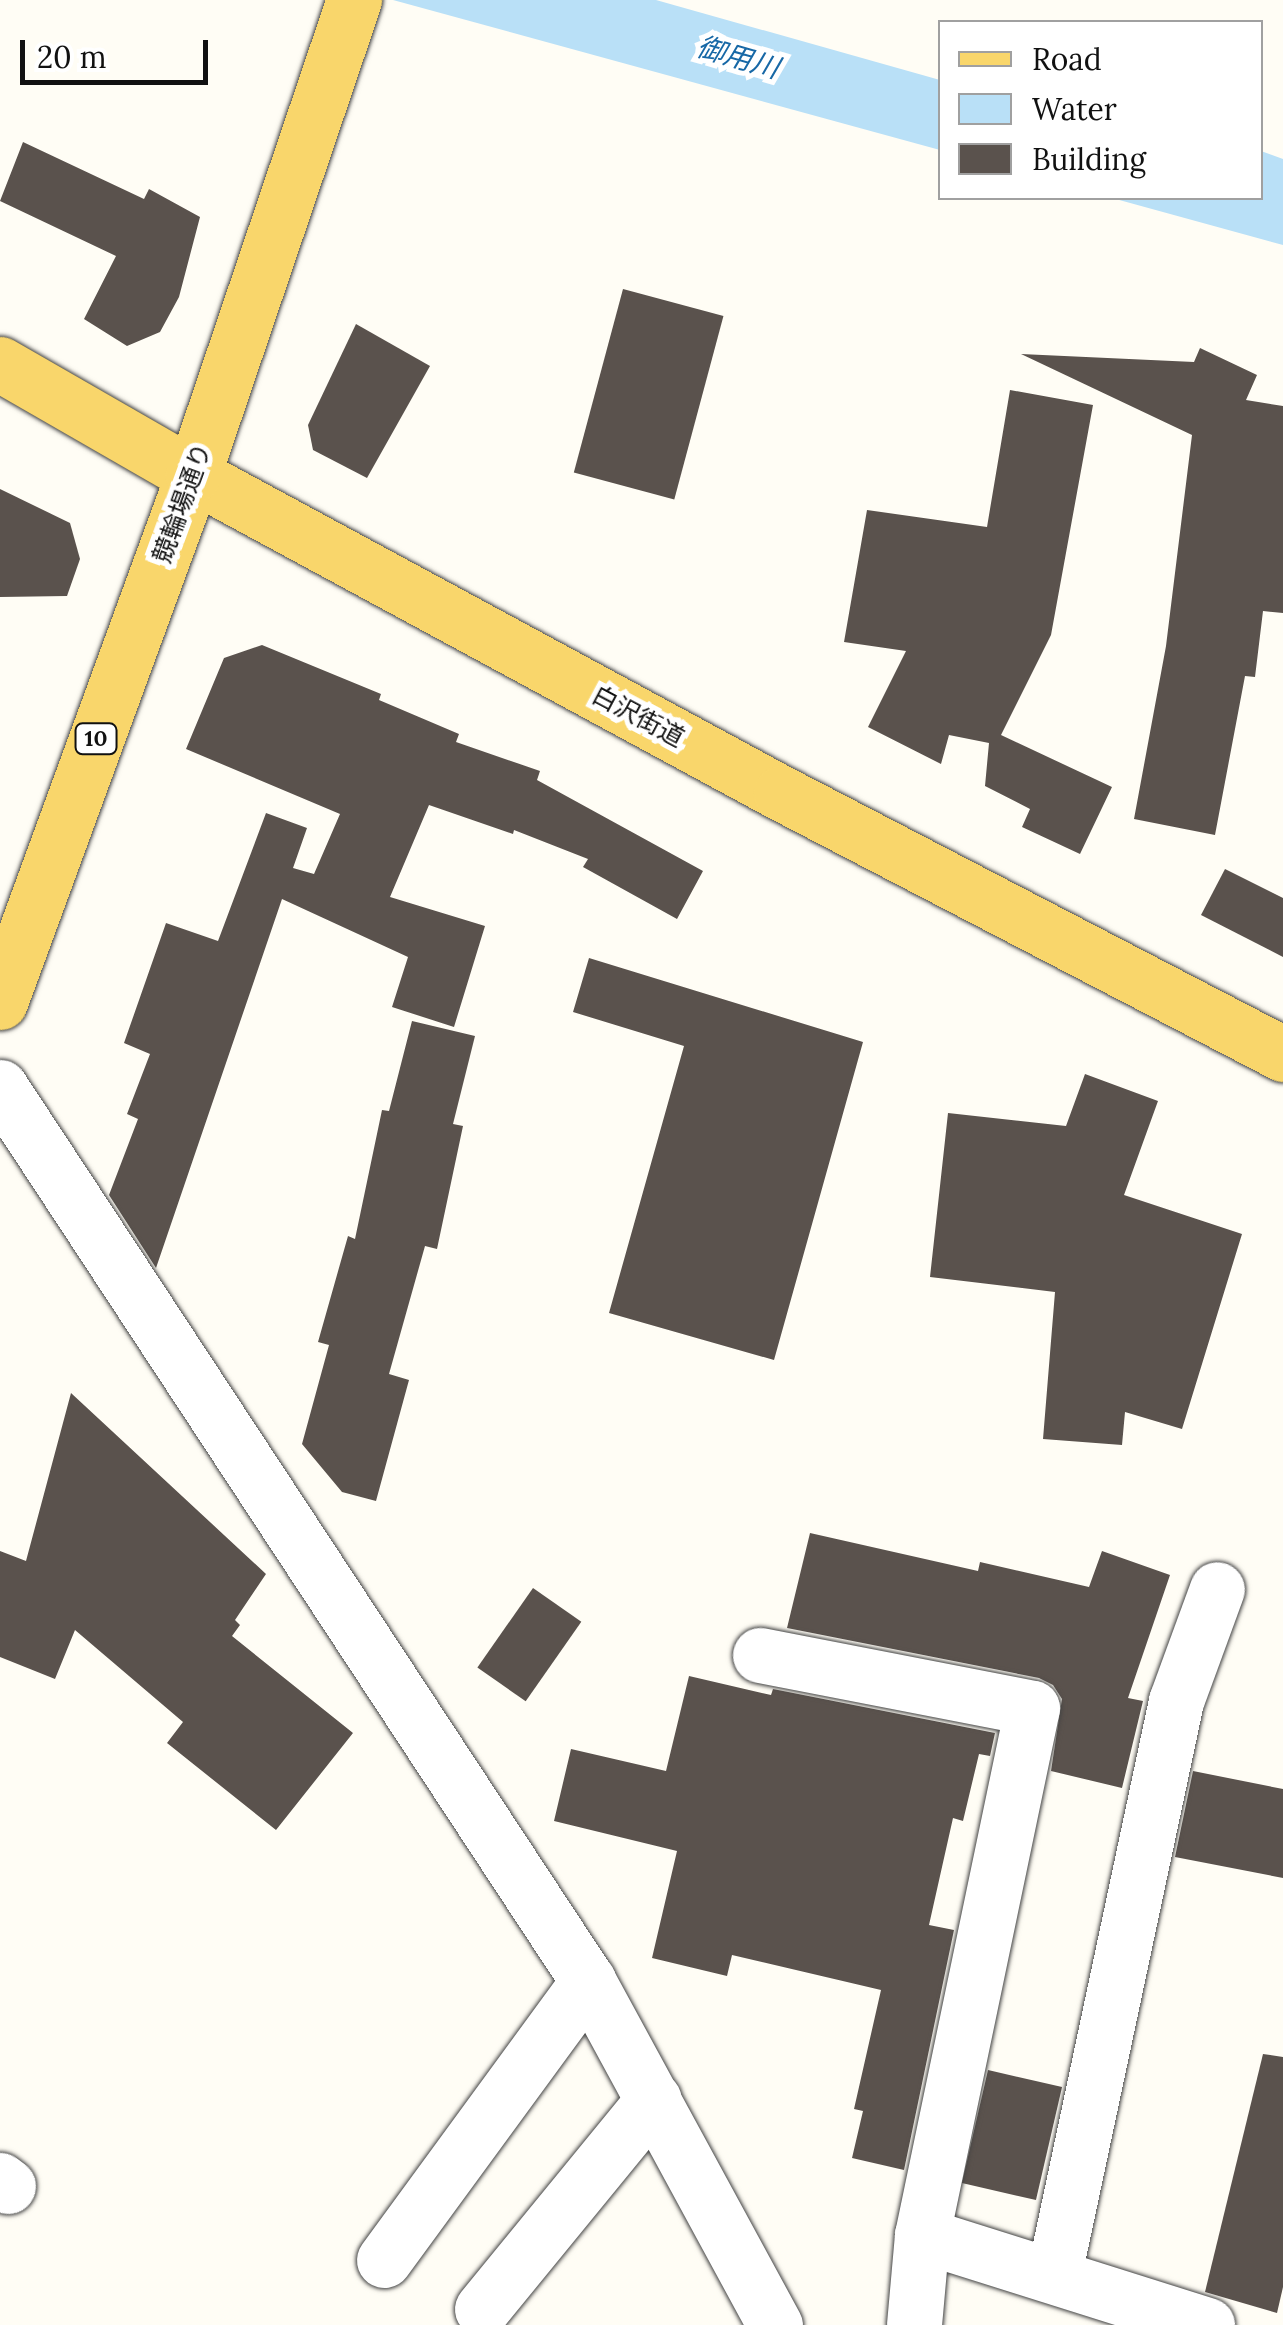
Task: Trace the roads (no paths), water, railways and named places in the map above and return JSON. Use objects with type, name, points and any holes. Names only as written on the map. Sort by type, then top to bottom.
[{"type":"main road","name":"競輪場通り","points":[[0,1002],[192,475],[354,0]]},
{"type":"main road","name":"白沢街道","points":[[0,364],[192,475],[781,794],[1283,1054]]},
{"type":"street","points":[[0,1087],[588,1981],[654,2099],[766,2318]]},
{"type":"street","points":[[1054,2274],[1176,1701],[1216,1590]]},
{"type":"street","points":[[760,1655],[1032,1708],[922,2235],[914,2325]]},
{"type":"street","points":[[384,2260],[588,1981]]},
{"type":"street","points":[[482,2309],[654,2099]]},
{"type":"street","points":[[922,2235],[1207,2325]]},
{"type":"water","name":"御用川","points":[[393,0],[656,0],[938,79],[938,149]]},
{"type":"water","points":[[1263,152],[1283,159],[1283,245],[1119,200],[1263,200]]}]
